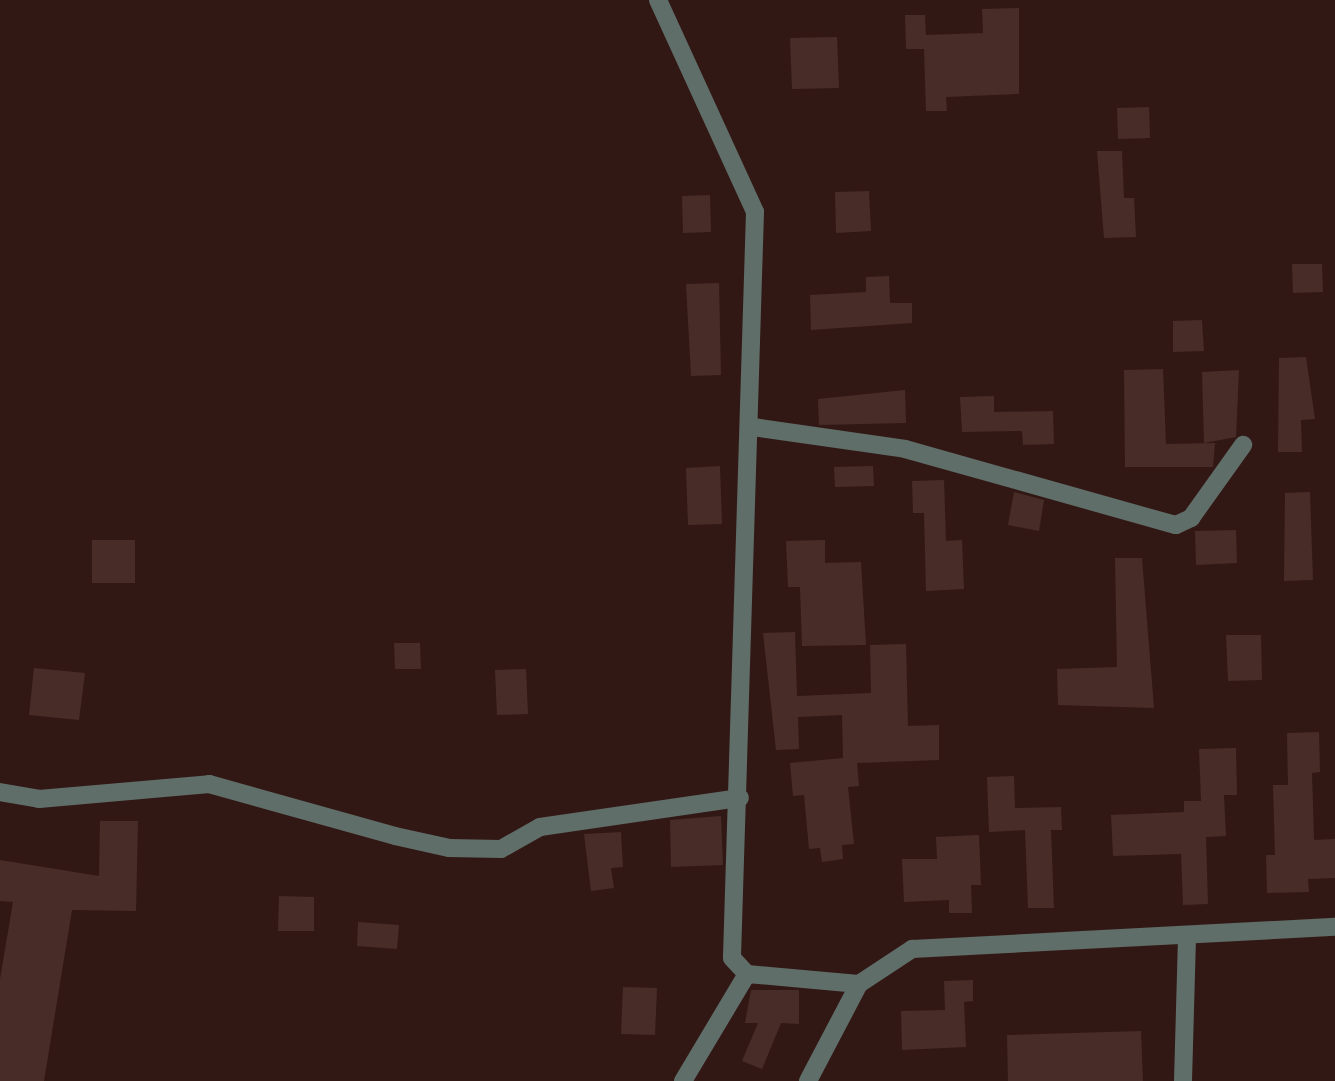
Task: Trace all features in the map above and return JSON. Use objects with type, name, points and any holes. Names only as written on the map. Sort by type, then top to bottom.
[{"type":"street","points":[[658,0],[755,212],[753,427],[732,958],[747,974],[859,984]]},
{"type":"street","points":[[753,427],[905,449],[1176,525],[1191,518],[1242,445]]},
{"type":"street","points":[[0,792],[39,799],[209,784],[395,836],[449,848],[501,849],[540,827],[740,798]]},
{"type":"street","points":[[808,1081],[859,984],[912,949],[1187,939],[1335,927]]},
{"type":"street","points":[[1183,1081],[1187,939]]},
{"type":"street","points":[[683,1081],[747,974]]},
{"type":"building","points":[[1019,8],[1019,94],[946,97],[947,111],[926,111],[924,49],[906,49],[905,15],[925,15],[926,35],[983,33],[982,9]]},
{"type":"building","points":[[837,37],[839,88],[792,89],[790,38]]},
{"type":"building","points":[[1149,107],[1150,138],[1118,139],[1117,108]]},
{"type":"building","points":[[1097,151],[1122,151],[1124,198],[1134,198],[1136,237],[1104,238]]},
{"type":"building","points":[[869,191],[871,231],[836,233],[835,192]]},
{"type":"building","points":[[710,195],[711,232],[683,233],[682,196]]},
{"type":"building","points":[[1292,264],[1322,264],[1323,292],[1293,293]]},
{"type":"building","points":[[889,276],[890,303],[912,303],[912,323],[811,330],[810,295],[866,292],[866,277]]},
{"type":"building","points":[[719,283],[721,375],[691,376],[686,284]]},
{"type":"building","points":[[1202,320],[1204,351],[1173,352],[1173,321]]},
{"type":"building","points":[[1306,357],[1315,419],[1301,420],[1302,452],[1278,452],[1279,358]]},
{"type":"building","points":[[1163,369],[1166,444],[1215,443],[1213,467],[1125,467],[1124,370]]},
{"type":"building","points":[[1239,370],[1236,437],[1204,443],[1202,372]]},
{"type":"building","points":[[905,390],[906,423],[819,425],[818,399]]},
{"type":"building","points":[[994,396],[994,412],[1053,411],[1054,444],[1023,445],[1022,431],[962,432],[960,397]]},
{"type":"building","points":[[720,466],[722,524],[688,525],[686,468]]},
{"type":"building","points":[[873,466],[874,486],[835,487],[834,467]]},
{"type":"building","points":[[944,480],[946,541],[962,540],[964,589],[926,591],[924,513],[913,513],[912,481]]},
{"type":"building","points":[[1014,492],[1044,500],[1039,531],[1008,525]]},
{"type":"building","points":[[1310,492],[1313,580],[1284,581],[1285,493]]},
{"type":"building","points":[[1236,530],[1237,563],[1196,565],[1195,531]]},
{"type":"building","points":[[92,540],[135,540],[135,583],[92,583]]},
{"type":"building","points":[[825,540],[825,563],[861,562],[866,645],[802,646],[800,587],[788,587],[786,541]]},
{"type":"building","points":[[1115,558],[1142,558],[1154,708],[1058,705],[1057,669],[1117,667]]},
{"type":"building","points":[[795,632],[797,696],[871,693],[870,645],[906,644],[908,726],[939,725],[939,760],[857,763],[859,786],[848,787],[854,844],[842,845],[843,859],[822,862],[820,848],[809,849],[804,795],[793,796],[790,763],[843,758],[842,715],[798,717],[799,749],[776,750],[763,633]]},
{"type":"building","points":[[1226,635],[1261,635],[1262,680],[1228,681]]},
{"type":"building","points":[[394,643],[420,643],[421,669],[395,669]]},
{"type":"building","points":[[34,668],[85,673],[79,720],[29,715]]},
{"type":"building","points":[[526,669],[528,714],[497,715],[495,670]]},
{"type":"building","points":[[1319,732],[1320,772],[1312,773],[1314,840],[1335,839],[1335,878],[1308,879],[1309,892],[1267,893],[1266,855],[1275,855],[1273,785],[1288,785],[1287,733]]},
{"type":"building","points":[[1236,748],[1237,795],[1224,795],[1226,836],[1206,837],[1208,904],[1183,905],[1181,854],[1113,856],[1111,815],[1184,812],[1184,801],[1201,801],[1199,749]]},
{"type":"building","points":[[1014,776],[1015,808],[1061,807],[1062,830],[1051,830],[1054,908],[1028,908],[1025,830],[989,832],[987,777]]},
{"type":"building","points":[[721,816],[723,865],[671,867],[670,820]]},
{"type":"building","points":[[100,821],[138,821],[136,911],[72,910],[44,1081],[0,1081],[0,979],[13,902],[0,901],[0,860],[99,876]]},
{"type":"building","points":[[621,832],[623,867],[611,868],[614,888],[591,891],[584,834]]},
{"type":"building","points":[[979,835],[981,885],[971,885],[972,913],[949,913],[949,900],[904,902],[902,859],[937,859],[936,837]]},
{"type":"building","points":[[279,896],[314,897],[314,931],[278,931]]},
{"type":"building","points":[[358,922],[399,925],[397,949],[357,946]]},
{"type":"building","points":[[973,980],[973,1001],[964,1002],[966,1047],[902,1050],[901,1011],[945,1010],[944,981]]},
{"type":"building","points":[[623,987],[657,988],[655,1035],[621,1034]]},
{"type":"building","points":[[751,990],[799,990],[799,1024],[781,1023],[762,1069],[742,1061],[758,1023],[745,1023]]},
{"type":"building","points":[[1141,1031],[1143,1081],[1008,1081],[1007,1035]]}]
